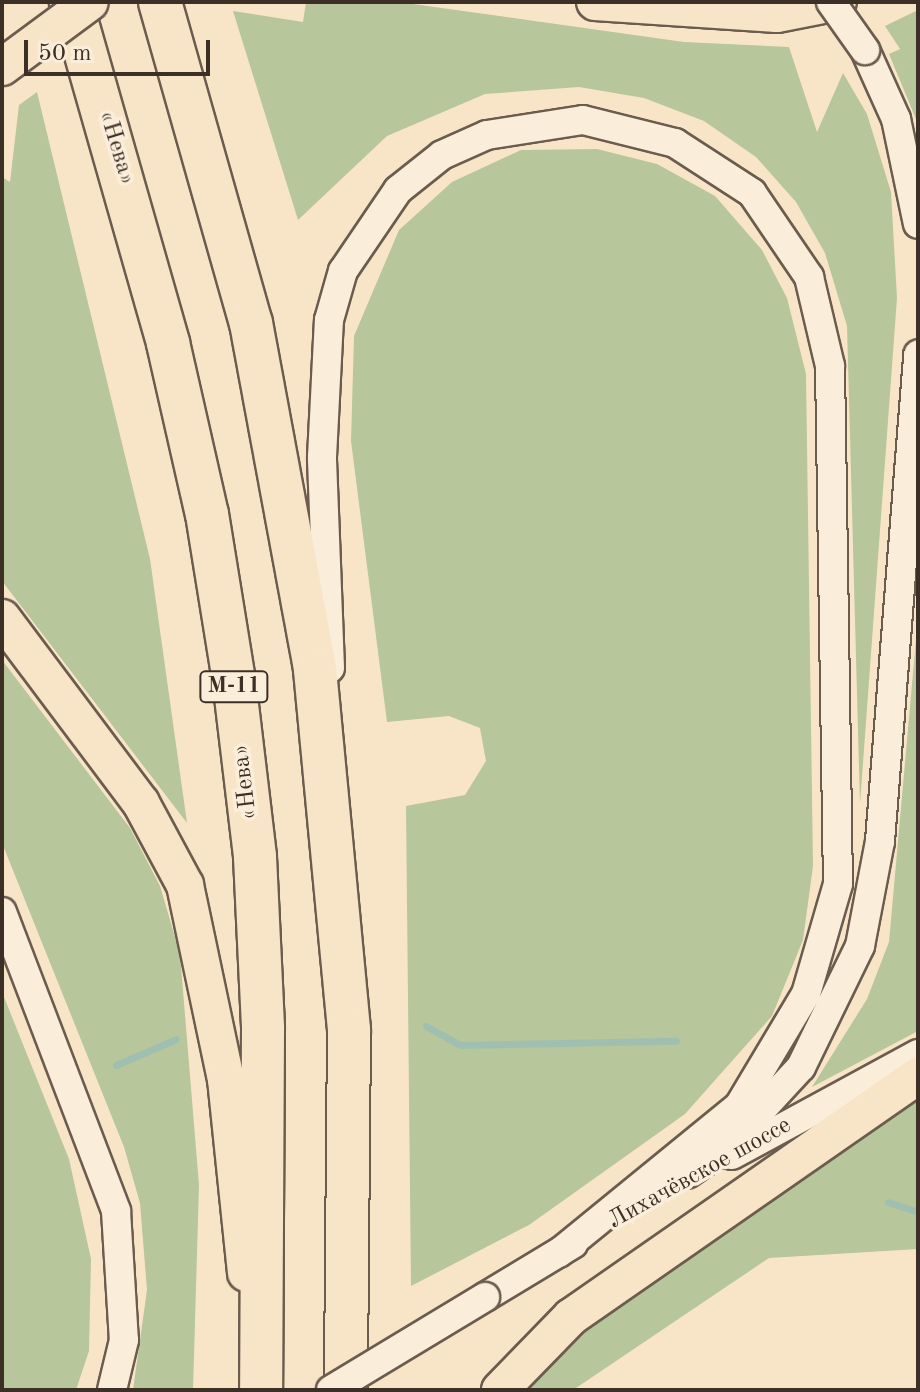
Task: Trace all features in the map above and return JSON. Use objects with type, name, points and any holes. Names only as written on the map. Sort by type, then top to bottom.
[{"type":"highway","name":"«Нева»","points":[[71,2],[168,343],[207,514],[234,680],[255,857],[263,1013],[268,1208],[259,1390]]},
{"type":"highway","points":[[160,2],[258,354],[287,493],[337,850],[349,1029],[346,1390]]},
{"type":"main road","points":[[2,67],[90,2]]},
{"type":"main road","points":[[595,2],[777,14],[838,2]]},
{"type":"main road","points":[[2,618],[141,803],[185,885],[226,1079],[259,1390]]},
{"type":"main road","points":[[500,1390],[583,1308],[918,1076]]},
{"type":"street","points":[[831,2],[865,50],[906,153],[918,224]]},
{"type":"street","points":[[337,850],[323,372],[343,271],[398,190],[442,155],[487,135],[583,120],[675,143],[715,164],[778,224],[823,321],[833,418],[838,884],[806,994],[739,1106],[559,1253]]},
{"type":"street","points":[[663,1191],[729,1145],[801,1067],[860,946],[880,841],[918,354]]},
{"type":"street","points":[[2,912],[116,1211],[124,1340],[112,1390]]},
{"type":"street","name":"Лихачёвское шоссе","points":[[331,1390],[663,1191],[918,1054]]},
{"type":"green space","points":[[306,2],[399,2],[684,42],[789,47],[817,132],[843,73],[867,114],[891,192],[897,298],[860,804],[847,326],[825,253],[796,202],[756,157],[704,121],[644,98],[579,87],[485,94],[387,136],[298,220],[233,11],[303,22]]},
{"type":"green space","points":[[918,10],[918,124],[889,54],[900,49],[885,26]]},
{"type":"green space","points":[[37,92],[150,559],[187,823],[2,581],[2,177],[10,182],[19,105]]},
{"type":"green space","points":[[597,149],[657,164],[715,196],[762,250],[787,298],[806,374],[813,866],[803,940],[772,1016],[685,1114],[529,1225],[411,1286],[406,806],[465,795],[486,761],[480,728],[449,716],[387,722],[351,441],[354,336],[399,230],[452,182],[521,150]]},
{"type":"green space","points":[[918,617],[918,1031],[812,1087],[867,999],[889,942]]},
{"type":"green space","points":[[2,660],[130,828],[160,886],[180,954],[199,1185],[193,1390],[133,1390],[147,1290],[140,1203],[124,1147],[2,843]]},
{"type":"green space","points":[[2,992],[69,1159],[91,1259],[89,1351],[76,1390],[2,1390]]},
{"type":"green space","points":[[918,1100],[918,1249],[769,1258],[573,1390],[520,1390],[579,1332]]},
{"type":"waterway","points":[[426,1026],[460,1045],[676,1041]]},
{"type":"waterway","points":[[116,1065],[176,1039]]},
{"type":"waterway","points":[[888,1202],[918,1212]]}]
